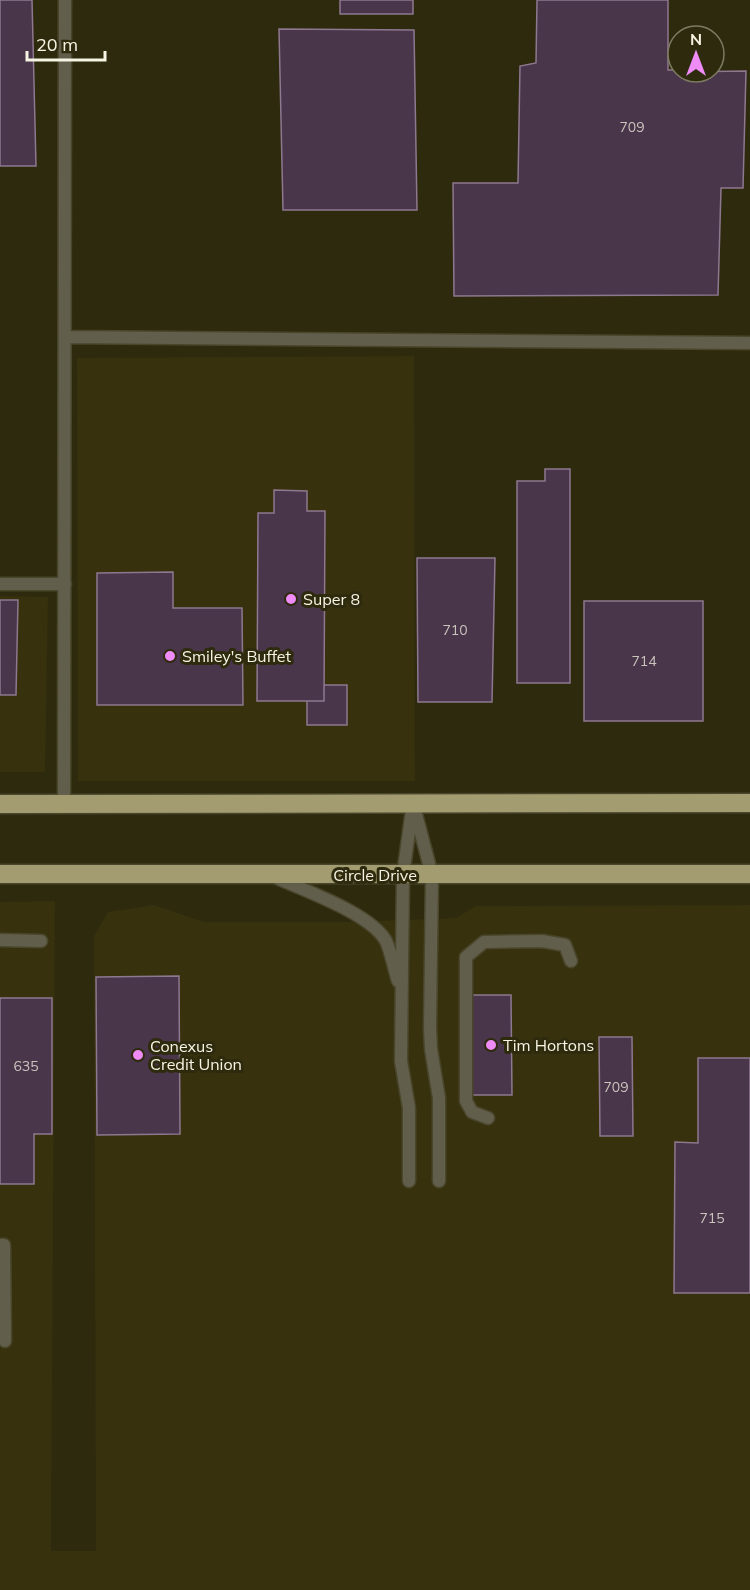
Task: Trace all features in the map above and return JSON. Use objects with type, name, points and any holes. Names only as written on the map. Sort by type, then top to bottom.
[{"type":"highway","points":[[0,804],[750,803]]},
{"type":"highway","name":"Circle Drive","points":[[0,874],[750,874]]},
{"type":"lane","points":[[64,803],[65,0]]},
{"type":"lane","points":[[65,337],[750,343]]},
{"type":"lane","points":[[0,584],[65,584]]},
{"type":"lane","points":[[412,803],[432,875],[430,1028],[439,1098],[439,1181]]},
{"type":"lane","points":[[409,1181],[409,1108],[401,1061],[403,875],[412,803]]},
{"type":"lane","points":[[270,875],[354,913],[373,926],[386,942],[402,994]]},
{"type":"lane","points":[[0,940],[41,941]]},
{"type":"lane","points":[[488,1119],[472,1112],[466,1101],[466,957],[484,942],[542,942],[565,945],[571,961]]},
{"type":"lane","points":[[0,1245],[4,1245],[5,1341]]},
{"type":"shaded area","points":[[414,356],[415,781],[78,781],[77,358]]},
{"type":"shaded area","points":[[0,596],[48,597],[45,772],[0,772]]},
{"type":"shaded area","points":[[55,901],[51,1551],[96,1551],[94,936],[108,912],[154,905],[204,922],[349,922],[456,918],[476,906],[750,905],[750,1590],[0,1590],[0,902]]},
{"type":"building","points":[[0,0],[32,0],[36,166],[0,166]]},
{"type":"building","points":[[340,0],[413,0],[413,14],[340,14]]},
{"type":"building","points":[[537,0],[668,0],[666,84],[726,84],[726,71],[746,71],[743,188],[721,188],[718,295],[454,296],[453,183],[518,183],[520,66],[536,63]]},
{"type":"building","points":[[279,29],[414,30],[417,210],[283,210]]},
{"type":"building","points":[[545,469],[570,469],[570,683],[517,683],[517,481],[545,481]]},
{"type":"building","name":"Super 8","points":[[274,490],[307,491],[307,511],[325,511],[324,701],[257,701],[258,513],[274,513]]},
{"type":"building","points":[[417,558],[495,558],[492,702],[418,702]]},
{"type":"building","name":"Smiley's Buffet","points":[[173,572],[173,608],[242,608],[243,705],[97,705],[97,573]]},
{"type":"building","points":[[0,600],[18,600],[16,695],[0,695]]},
{"type":"building","points":[[584,601],[703,601],[703,721],[584,721]]},
{"type":"building","points":[[324,685],[347,685],[347,725],[307,725],[307,701],[324,701]]},
{"type":"building","name":"Conexus Credit Union","points":[[179,976],[180,1134],[97,1135],[96,977]]},
{"type":"building","name":"Tim Hortons","points":[[471,995],[511,995],[512,1095],[472,1095]]},
{"type":"building","points":[[0,998],[52,998],[52,1134],[34,1134],[34,1184],[0,1184]]},
{"type":"building","points":[[599,1037],[632,1037],[633,1136],[600,1136]]},
{"type":"building","points":[[698,1058],[750,1058],[750,1293],[674,1293],[675,1142],[698,1143]]},
{"type":"place","name":"Super 8","points":[[291,599]]},
{"type":"place","name":"Smiley's Buffet","points":[[170,656]]},
{"type":"place","name":"Tim Hortons","points":[[491,1045]]},
{"type":"place","name":"Conexus Credit Union","points":[[138,1055]]}]
